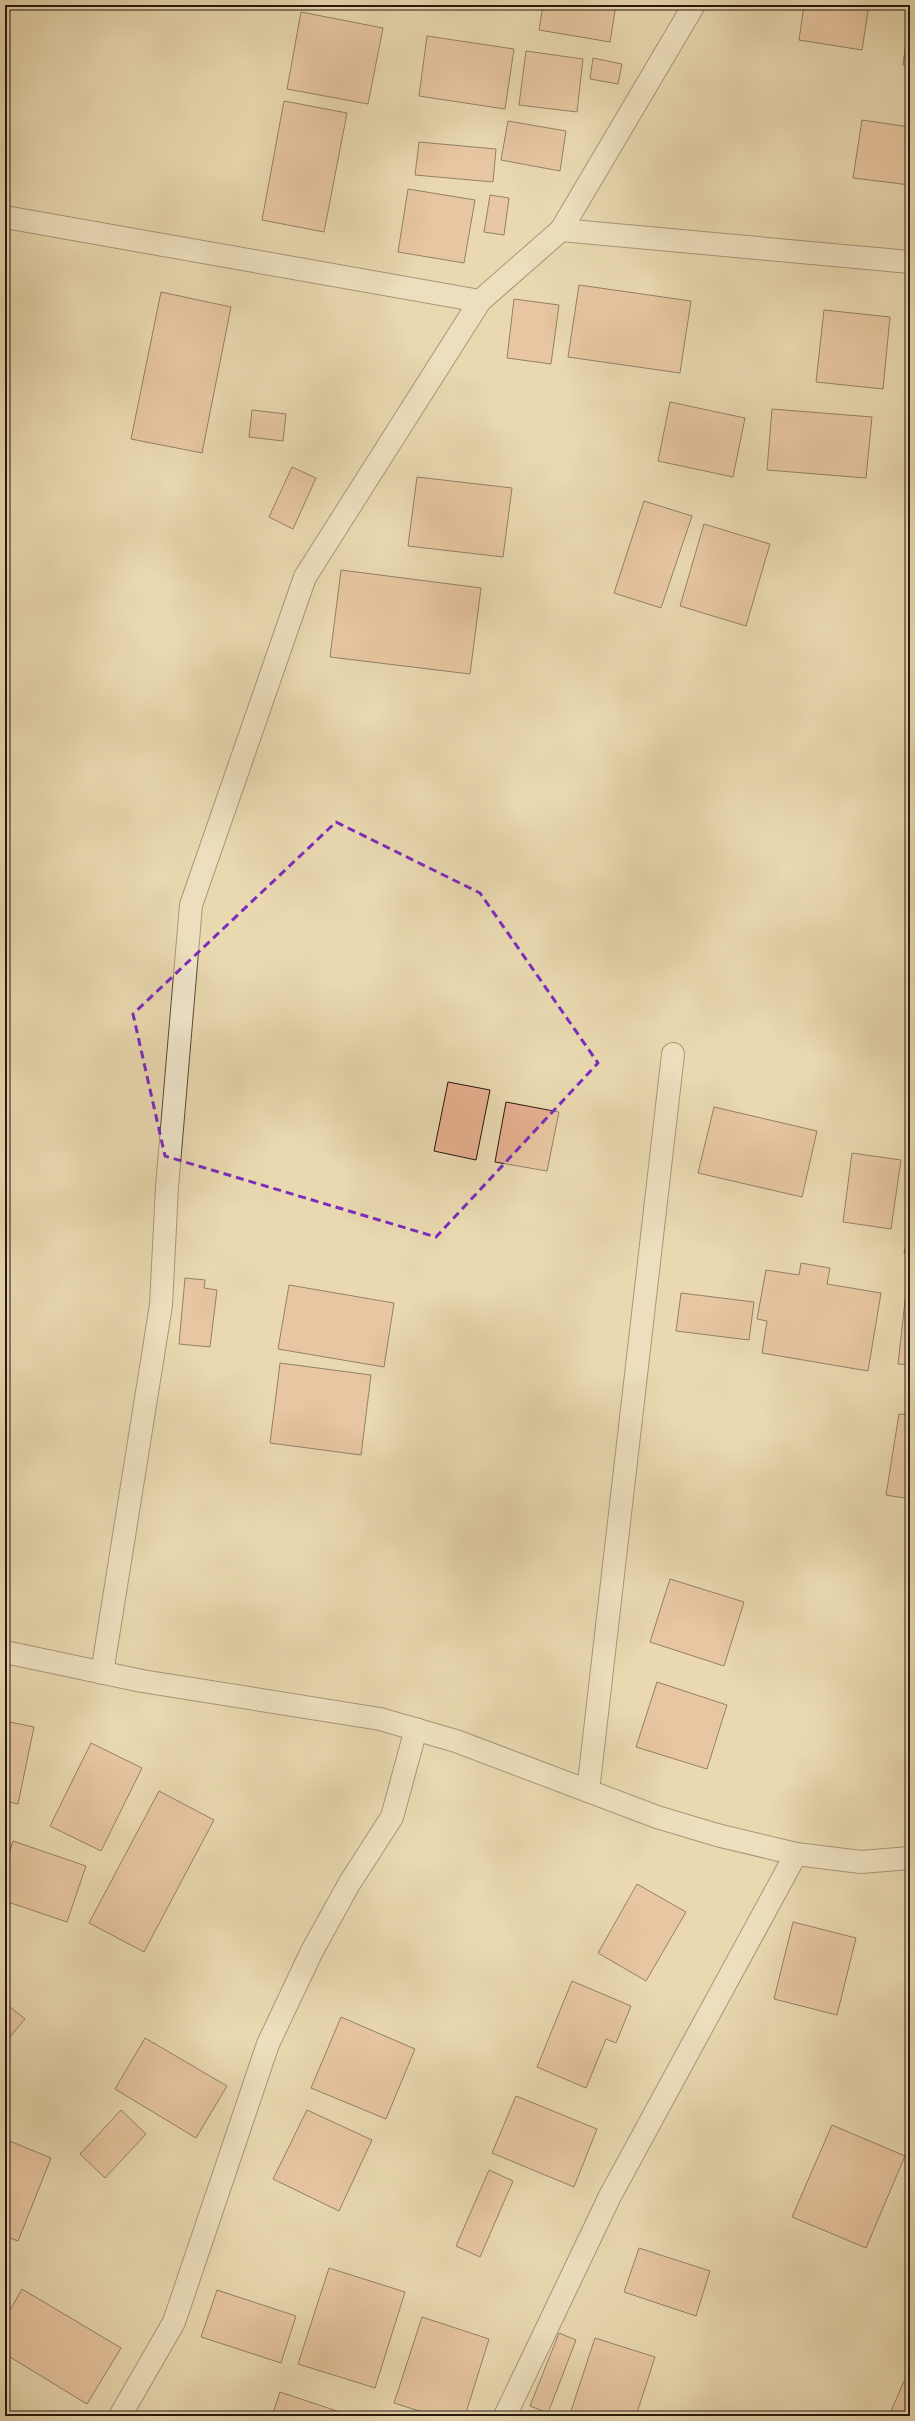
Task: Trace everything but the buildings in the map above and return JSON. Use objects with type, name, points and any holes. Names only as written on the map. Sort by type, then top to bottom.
[{"type":"street","points":[[102,1673],[161,1305],[167,1187],[191,905],[305,577],[480,302],[562,230],[694,5]]},
{"type":"street","points":[[5,217],[480,302]]},
{"type":"street","points":[[562,230],[910,262]]},
{"type":"street","points":[[588,1791],[673,1054]]},
{"type":"street","points":[[5,1652],[142,1681],[380,1719],[456,1741],[657,1817],[717,1835],[796,1854],[861,1862],[910,1858]]},
{"type":"street","points":[[120,2416],[174,2322],[268,2044],[312,1951],[345,1891],[392,1817],[416,1729]]},
{"type":"street","points":[[505,2416],[610,2196],[796,1854]]},
{"type":"highlighted area","points":[[336,822],[480,893],[598,1063],[436,1237],[165,1156],[133,1014]]}]
